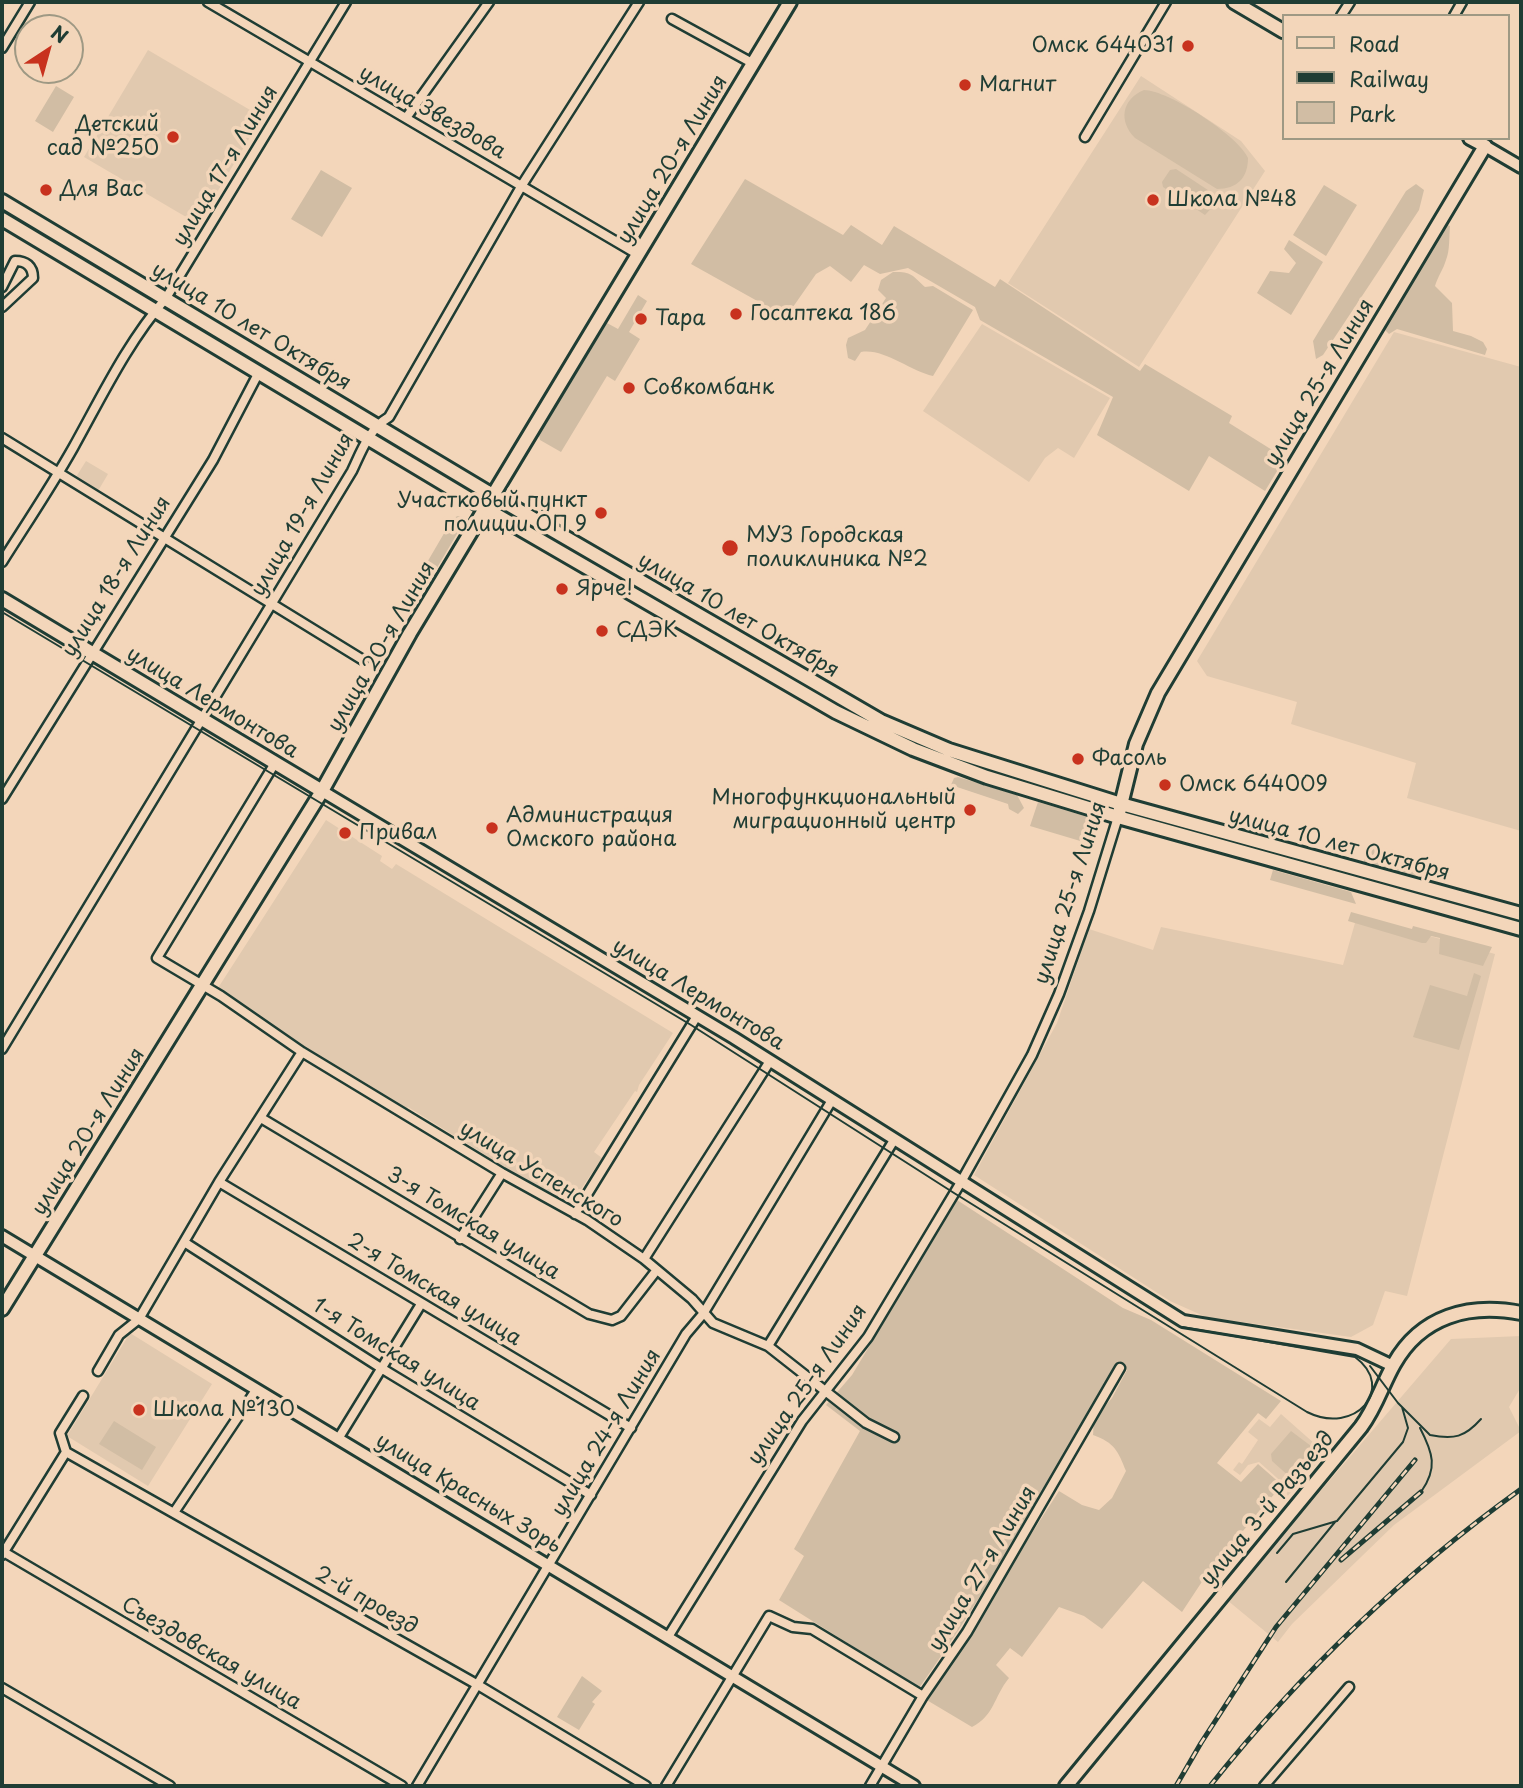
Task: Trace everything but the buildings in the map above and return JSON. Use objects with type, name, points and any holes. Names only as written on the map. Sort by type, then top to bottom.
[{"type":"main road","name":"улица 20-я Линия","points":[[2,1309],[322,791],[399,652],[790,2]]},
{"type":"main road","points":[[1234,2],[1282,29]]},
{"type":"main road","points":[[1474,140],[1485,146]]},
{"type":"main road","name":"улица 25-я Линия","points":[[1119,810],[1136,744],[1158,693],[1485,146]]},
{"type":"main road","name":"улица 10 лет Октября","points":[[2,201],[494,496],[881,721],[949,750],[1119,810],[1521,929]]},
{"type":"main road","name":"улица 10 лет Октября","points":[[2,219],[486,509],[877,732],[975,773],[1521,914]]},
{"type":"main road","name":"улица Лермонтова","points":[[2,599],[322,791]]},
{"type":"main road","name":"улица 3-й Разъезд","points":[[1066,1786],[1361,1427],[1407,1343],[1425,1326],[1441,1318],[1487,1310],[1521,1313]]},
{"type":"street","points":[[2,48],[30,2]]},
{"type":"street","name":"улица Звездова","points":[[208,2],[639,255]]},
{"type":"street","name":"улица 17-я Линия","points":[[2,562],[58,473],[124,355],[166,298],[346,2]]},
{"type":"street","points":[[406,118],[489,2]]},
{"type":"street","name":"улица 19-я Линия","points":[[2,1049],[352,471],[368,438],[376,425],[388,417],[522,185],[639,2]]},
{"type":"street","points":[[1085,137],[1166,2]]},
{"type":"street","points":[[673,19],[754,64]]},
{"type":"street","points":[[1485,146],[1521,167]]},
{"type":"street","points":[[2,287],[15,261],[24,261],[30,266],[33,278],[2,307]]},
{"type":"street","name":"улица 18-я Линия","points":[[2,799],[213,460],[259,372]]},
{"type":"street","points":[[2,438],[162,539],[363,660]]},
{"type":"street","name":"улица Успенского","points":[[275,763],[157,958],[302,1052],[575,1214],[644,1259],[692,1299],[703,1314],[720,1327],[768,1346],[866,1423],[894,1437]]},
{"type":"street","name":"улица Лермонтова","points":[[322,791],[697,1016],[1183,1321],[1194,1325],[1357,1349],[1393,1366]]},
{"type":"street","name":"улица 25-я Линия","points":[[668,1637],[802,1421],[868,1337],[961,1182],[1044,1031],[1090,911],[1119,810]]},
{"type":"street","points":[[575,1214],[697,1016]]},
{"type":"street","points":[[98,1371],[120,1335],[139,1319],[219,1182],[302,1052]]},
{"type":"street","points":[[644,1259],[770,1061]]},
{"type":"street","name":"улица 24-я Линия","points":[[417,1786],[686,1334],[703,1314],[832,1100]]},
{"type":"street","name":"3-я Томская улица","points":[[261,1118],[460,1238],[602,1318],[612,1320],[621,1316],[656,1271]]},
{"type":"street","points":[[768,1346],[894,1140]]},
{"type":"street","points":[[460,1238],[502,1173]]},
{"type":"street","name":"2-я Томская улица","points":[[219,1182],[631,1428]]},
{"type":"street","name":"улица Красных Зорь","points":[[2,1236],[914,1786]]},
{"type":"street","name":"1-я Томская улица","points":[[184,1242],[381,1368],[591,1495]]},
{"type":"street","points":[[338,1439],[421,1304]]},
{"type":"street","name":"улица 27-я Линия","points":[[870,1786],[923,1696],[967,1632],[1120,1368]]},
{"type":"street","points":[[175,1511],[256,1390]]},
{"type":"street","points":[[2,1553],[65,1451],[60,1433],[83,1396]]},
{"type":"street","name":"2-й проезд","points":[[65,1451],[478,1685],[646,1786]]},
{"type":"street","name":"Съездовская улица","points":[[2,1553],[402,1786]]},
{"type":"street","points":[[666,1786],[765,1620],[774,1616],[793,1626],[812,1629],[923,1696]]},
{"type":"street","points":[[1264,1786],[1349,1687]]},
{"type":"street","points":[[2,1688],[170,1786]]},
{"type":"shaded area","name":"Детский сад №250","points":[[148,50],[262,117],[198,224],[84,157]]},
{"type":"shaded area","name":"Школа №48","points":[[1141,76],[1241,141],[1265,171],[1139,367],[1008,283]]},
{"type":"shaded area","points":[[982,324],[1110,398],[1074,458],[1058,448],[1045,458],[1029,482],[923,411]]},
{"type":"shaded area","points":[[1394,332],[1521,367],[1521,831],[1407,798],[1416,763],[1291,724],[1297,702],[1207,676],[1197,661]]},
{"type":"shaded area","points":[[86,461],[108,474],[98,491],[76,477]]},
{"type":"shaded area","points":[[326,820],[382,856],[380,861],[392,869],[396,864],[673,1033],[637,1092],[635,1091],[594,1152],[602,1158],[569,1207],[408,1107],[405,1110],[364,1086],[218,988]]},
{"type":"shaded area","points":[[1357,916],[1495,954],[1407,1296],[1385,1291],[1373,1325],[1351,1337],[1206,1317],[1170,1301],[974,1175],[1057,1023],[1089,929],[1153,950],[1161,927],[1343,965]]},
{"type":"shaded area","name":"Школа №130","points":[[130,1333],[212,1384],[148,1486],[67,1436]]},
{"type":"shaded area","points":[[1521,1336],[1521,1387],[1509,1407],[1521,1431],[1394,1525],[1292,1624],[1278,1642],[1227,1600],[1451,1339]]},
{"type":"shaded area","points":[[1281,1414],[1321,1448],[1331,1447],[1285,1499],[1288,1490],[1285,1485],[1259,1462],[1248,1465],[1240,1475],[1233,1470],[1239,1462],[1242,1464],[1258,1440],[1248,1432],[1259,1419],[1270,1427]]},
{"type":"green space","points":[[56,86],[74,97],[53,132],[35,121]]},
{"type":"green space","points":[[1144,90],[1155,92],[1185,106],[1231,138],[1248,158],[1246,171],[1240,181],[1230,187],[1217,189],[1135,138],[1126,125],[1125,111],[1131,99]]},
{"type":"green space","points":[[1176,169],[1217,196],[1218,201],[1205,215],[1163,187],[1162,182],[1170,170]]},
{"type":"green space","points":[[321,170],[352,188],[322,237],[291,219]]},
{"type":"green space","points":[[745,179],[843,235],[851,225],[882,245],[894,226],[995,287],[1000,279],[1140,371],[1145,364],[1232,416],[1229,423],[1285,458],[1265,491],[1209,456],[1189,491],[1097,435],[1113,397],[980,320],[975,307],[908,268],[880,274],[864,265],[851,282],[830,266],[816,274],[786,317],[691,264]]},
{"type":"green space","points":[[1416,184],[1424,190],[1419,210],[1323,355],[1316,359],[1313,341],[1406,191]]},
{"type":"green space","points":[[1324,185],[1357,205],[1326,256],[1293,235]]},
{"type":"green space","points":[[1443,223],[1450,226],[1449,248],[1435,286],[1452,303],[1453,331],[1483,342],[1487,349],[1485,355],[1397,329],[1389,334],[1382,327]]},
{"type":"green space","points":[[1289,240],[1323,262],[1291,315],[1257,293],[1270,271],[1289,273],[1296,263],[1284,249]]},
{"type":"green space","points":[[893,272],[908,273],[925,287],[933,286],[973,310],[933,376],[879,353],[861,352],[855,361],[848,358],[848,338],[865,330],[886,298],[878,290],[881,280]]},
{"type":"green space","points":[[638,295],[647,301],[629,332],[640,339],[615,381],[607,376],[561,452],[540,440],[539,435],[607,323],[618,329]]},
{"type":"green space","points":[[463,517],[464,522],[418,600],[408,595],[453,518]]},
{"type":"green space","points":[[954,778],[1017,795],[1024,808],[1018,814],[1009,809],[1008,804],[951,785]]},
{"type":"green space","points":[[1038,802],[1094,819],[1087,843],[1030,826]]},
{"type":"green space","points":[[1368,846],[1432,864],[1426,882],[1363,865]]},
{"type":"green space","points":[[1273,870],[1351,892],[1356,904],[1270,880]]},
{"type":"green space","points":[[1351,912],[1492,947],[1483,966],[1439,954],[1440,938],[1431,936],[1426,943],[1422,943],[1348,921]]},
{"type":"green space","points":[[1474,973],[1481,976],[1459,1050],[1413,1037],[1430,985],[1467,996]]},
{"type":"green space","points":[[957,1200],[1123,1308],[1151,1320],[1281,1401],[1266,1419],[1258,1413],[1217,1463],[1241,1482],[1258,1464],[1282,1485],[1209,1571],[1182,1612],[1143,1581],[1102,1629],[1084,1616],[1059,1607],[1022,1657],[1010,1648],[996,1665],[1009,1678],[990,1711],[972,1727],[925,1699],[1059,1491],[1082,1505],[1099,1510],[1112,1498],[1126,1471],[1115,1448],[1093,1435],[1094,1419],[1112,1398],[1127,1370],[1122,1362],[1119,1361],[998,1568],[919,1688],[779,1600],[804,1556],[794,1549],[860,1431],[826,1405],[852,1375]]},
{"type":"green space","points":[[114,1421],[156,1447],[142,1470],[99,1444]]},
{"type":"green space","points":[[1291,1431],[1315,1449],[1291,1478],[1272,1461],[1271,1454]]},
{"type":"green space","points":[[582,1676],[602,1691],[592,1702],[595,1704],[579,1730],[557,1717]]},
{"type":"tram line","points":[[2,612],[691,1025],[954,1193],[1307,1412],[1325,1418],[1341,1418],[1365,1405],[1371,1394],[1372,1382],[1367,1369],[1355,1357],[1182,1327]]},
{"type":"tram line","points":[[1370,1366],[1398,1403],[1430,1435],[1458,1436],[1470,1430],[1481,1419]]},
{"type":"tram line","points":[[1277,1553],[1293,1534],[1337,1521],[1403,1442],[1408,1428],[1402,1407]]},
{"type":"tram line","points":[[1420,1428],[1432,1460],[1430,1475],[1421,1492]]},
{"type":"tram line","points":[[1286,1582],[1335,1522]]},
{"type":"railway","points":[[1176,1786],[1276,1627],[1415,1460]]},
{"type":"railway","points":[[1210,1786],[1280,1703],[1355,1627],[1435,1555],[1521,1489]]},
{"type":"railway","points":[[1341,1560],[1421,1492]]},
{"type":"place","name":"Омск 644031","points":[[1188,46]]},
{"type":"place","name":"Магнит","points":[[965,85]]},
{"type":"place","name":"Детский сад №250","points":[[173,137]]},
{"type":"place","name":"Для Вас","points":[[46,190]]},
{"type":"place","name":"Школа №48","points":[[1153,200]]},
{"type":"place","name":"Госаптека 186","points":[[736,314]]},
{"type":"place","name":"Тара","points":[[641,319]]},
{"type":"place","name":"Совкомбанк","points":[[629,388]]},
{"type":"place","name":"Участковый пункт полиции ОП 9","points":[[601,513]]},
{"type":"place","name":"МУЗ Городская поликлиника №2","points":[[730,548]]},
{"type":"place","name":"Ярче!","points":[[562,589]]},
{"type":"place","name":"СДЭК","points":[[602,631]]},
{"type":"place","name":"Фасоль","points":[[1078,759]]},
{"type":"place","name":"Омск 644009","points":[[1165,785]]},
{"type":"place","name":"Многофункциональный миграционный центр","points":[[970,810]]},
{"type":"place","name":"Администрация Омского района","points":[[492,828]]},
{"type":"place","name":"Привал","points":[[345,833]]},
{"type":"place","name":"Школа №130","points":[[139,1410]]}]
